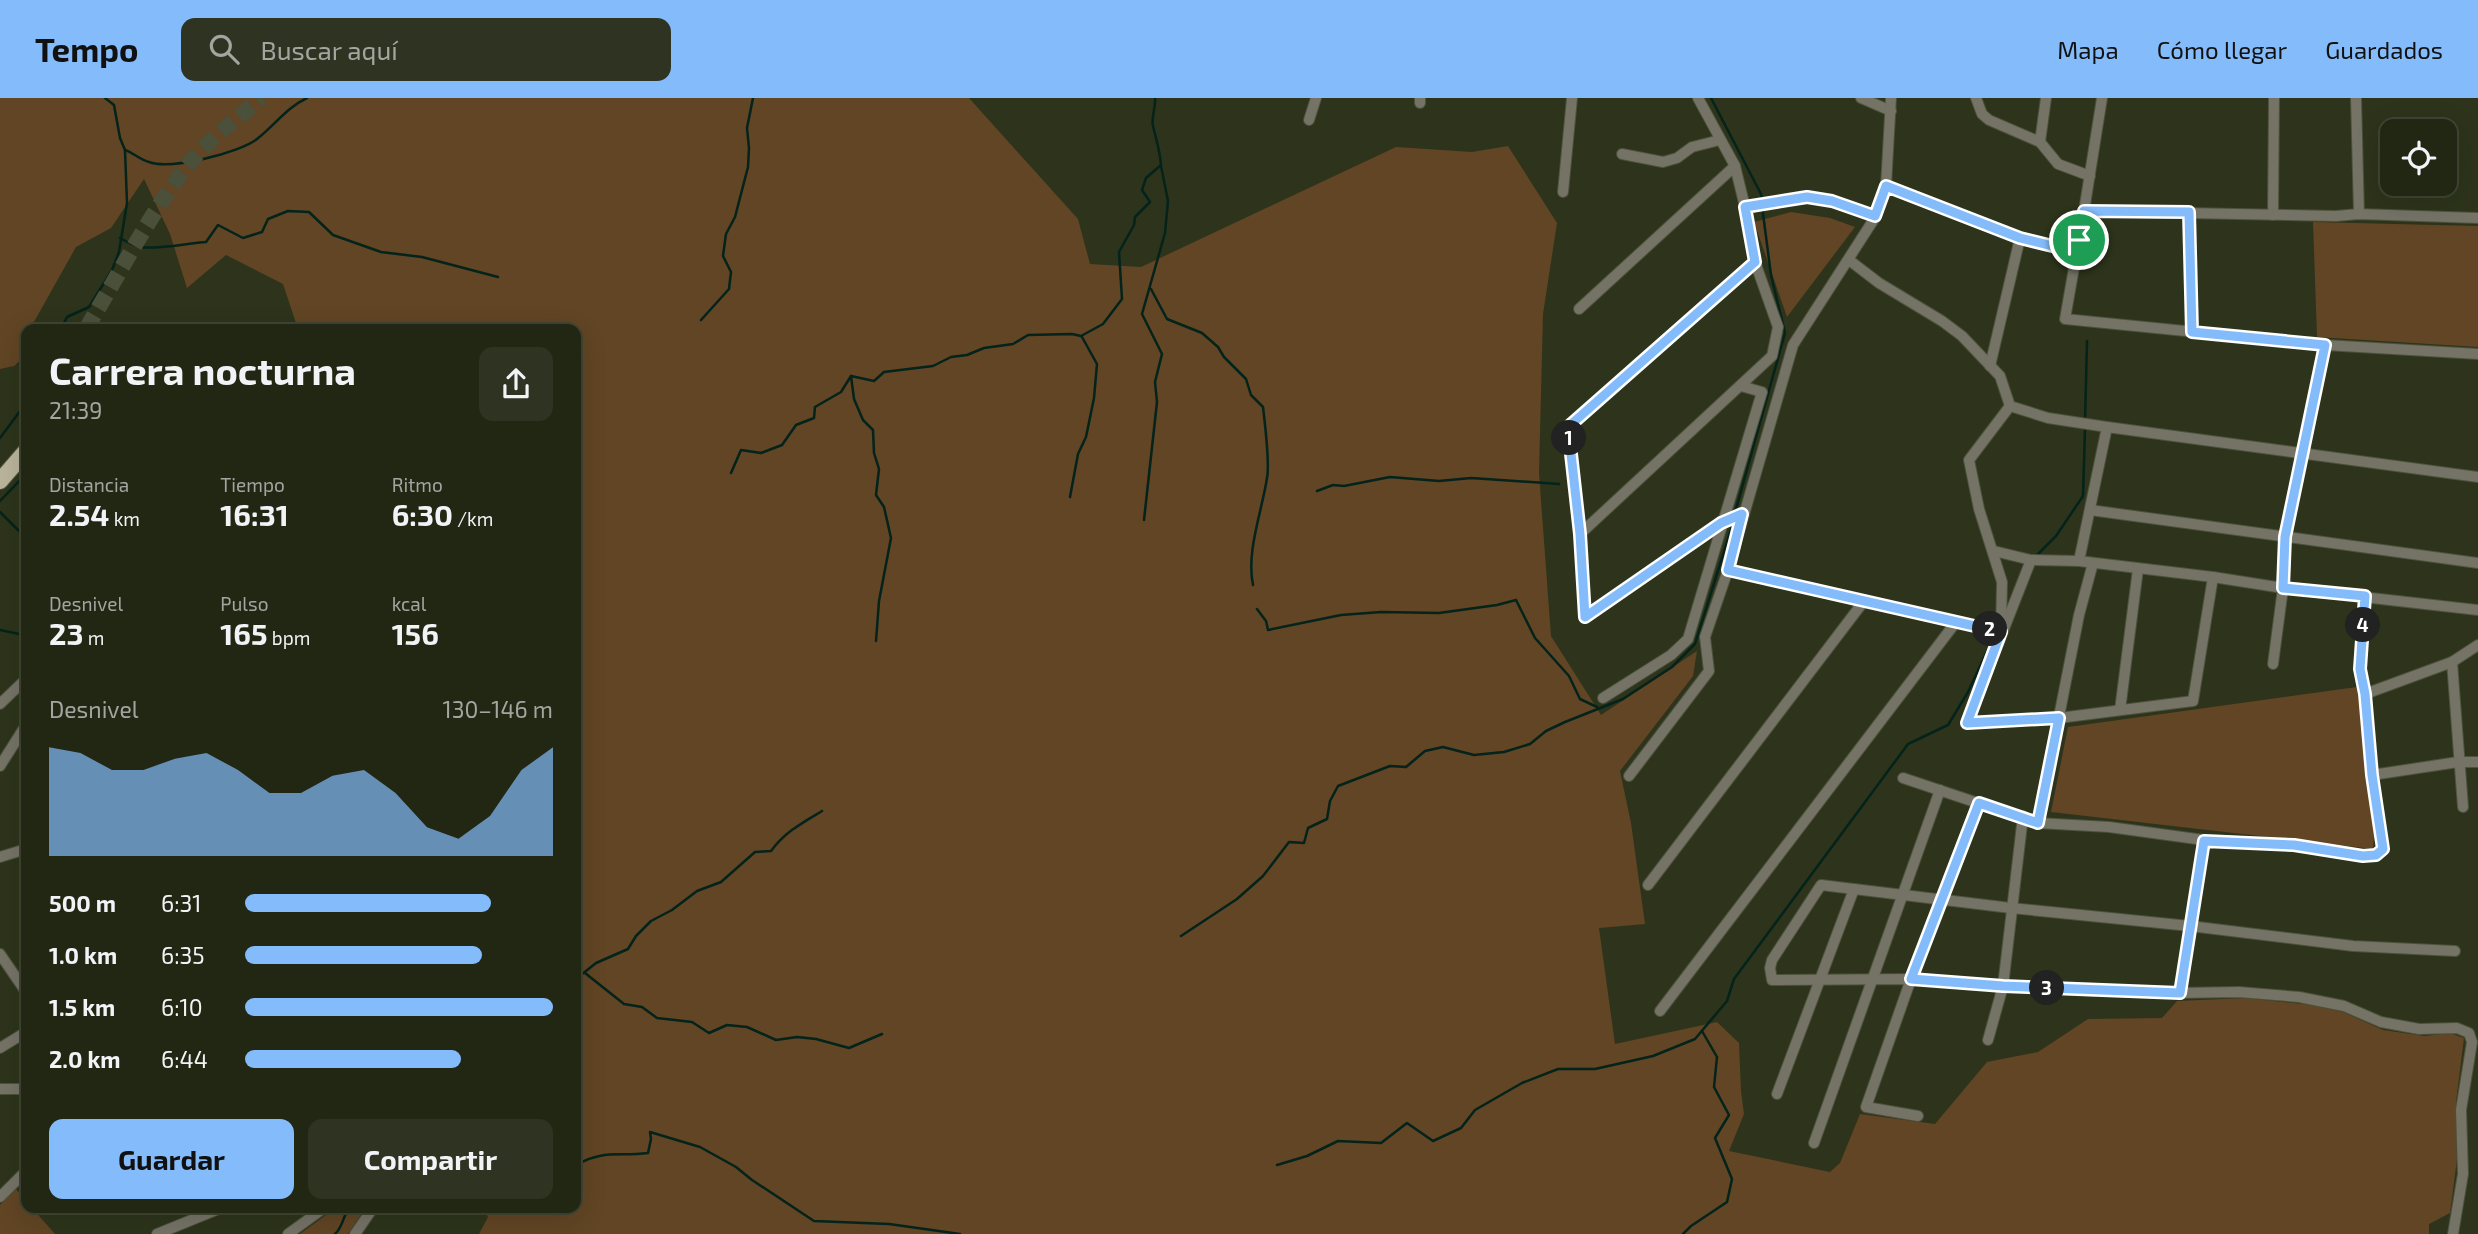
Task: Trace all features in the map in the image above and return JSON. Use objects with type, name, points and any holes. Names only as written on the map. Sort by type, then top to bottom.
[{"type":"main road","points":[[0,481],[21,457]]},
{"type":"street","points":[[1309,120],[1316,98]]},
{"type":"street","points":[[1563,192],[1572,98]]},
{"type":"street","points":[[1580,534],[1772,356],[1778,327],[1755,262],[1735,166],[1698,98]]},
{"type":"street","points":[[1861,98],[1891,111]]},
{"type":"street","points":[[1629,776],[1709,671],[1705,637],[1728,570],[1793,345],[1875,216],[1886,186],[1891,98]]},
{"type":"street","points":[[1976,98],[1982,114],[1989,120],[2040,142],[2059,164],[2090,176]]},
{"type":"street","points":[[2040,142],[2046,98]]},
{"type":"street","points":[[2102,98],[2065,319],[2325,345],[2478,354]]},
{"type":"street","points":[[2273,215],[2274,98]]},
{"type":"street","points":[[2356,98],[2359,214]]},
{"type":"street","points":[[1622,153],[1663,162],[1677,158],[1692,147],[1720,140]]},
{"type":"street","points":[[1578,309],[1735,166]]},
{"type":"street","points":[[1886,186],[2020,238],[2077,252]]},
{"type":"street","points":[[1745,207],[1807,197],[1832,201],[1875,216]]},
{"type":"street","points":[[2084,211],[2478,218]]},
{"type":"street","points":[[2189,212],[2192,332]]},
{"type":"street","points":[[1990,366],[2020,238]]},
{"type":"street","points":[[1849,260],[1962,336],[2000,376],[2010,406]]},
{"type":"street","points":[[1742,514],[1723,522],[1585,617],[1580,534],[1568,427],[1755,262]]},
{"type":"street","points":[[2273,664],[2283,588],[2285,537],[2325,345]]},
{"type":"street","points":[[1603,698],[1671,656],[1688,639],[1762,392],[1741,386]]},
{"type":"street","points":[[2010,406],[2048,418],[2107,427],[2478,477]]},
{"type":"street","points":[[2001,632],[2002,582],[1979,509],[1969,460],[2010,406]]},
{"type":"street","points":[[2079,561],[2107,427]]},
{"type":"street","points":[[2090,510],[2478,563]]},
{"type":"street","points":[[1994,551],[2031,560],[2079,561],[2478,610]]},
{"type":"street","points":[[2031,560],[1967,723],[2059,718],[2193,701],[2213,577]]},
{"type":"street","points":[[2038,823],[2078,615],[2092,563]]},
{"type":"street","points":[[2120,710],[2138,569]]},
{"type":"street","points":[[1728,570],[2001,632]]},
{"type":"street","points":[[1903,778],[2038,823],[2109,827],[2204,841],[2294,845],[2363,856],[2376,855],[2383,849],[2360,669],[2365,596]]},
{"type":"street","points":[[1648,886],[1864,601]]},
{"type":"street","points":[[1660,1011],[1955,622]]},
{"type":"street","points":[[2365,694],[2452,662],[2478,645]]},
{"type":"street","points":[[2452,662],[2463,807]]},
{"type":"street","points":[[0,704],[21,684]]},
{"type":"street","points":[[0,766],[21,733]]},
{"type":"street","points":[[2372,775],[2458,762],[2478,762]]},
{"type":"street","points":[[1814,1143],[1940,790]]},
{"type":"street","points":[[1918,1116],[1866,1107],[1911,979],[1979,803]]},
{"type":"street","points":[[1988,1040],[2003,986],[2023,816]]},
{"type":"street","points":[[2180,993],[2204,841]]},
{"type":"street","points":[[0,857],[21,851]]},
{"type":"street","points":[[2452,1234],[2460,1203],[2463,1174],[2461,1110],[2472,1042],[2469,1033],[2457,1028],[2418,1029],[2381,1022],[2344,1006],[2300,997],[2239,992],[2180,993],[2003,986],[1911,979],[1772,980],[1770,968],[1772,960],[1821,886],[2353,946],[2455,951]]},
{"type":"street","points":[[1777,1094],[1854,890]]},
{"type":"street","points":[[0,954],[21,985]]},
{"type":"street","points":[[0,1048],[21,1035]]},
{"type":"street","points":[[0,1089],[21,1088]]},
{"type":"street","points":[[0,1197],[21,1176]]},
{"type":"street","points":[[157,1234],[209,1213]]},
{"type":"street","points":[[288,1234],[317,1213]]},
{"type":"street","points":[[355,1234],[370,1213]]},
{"type":"shaded area","points":[[0,98],[969,98],[1078,219],[1090,264],[1141,267],[1396,147],[1472,152],[1508,146],[1557,223],[1543,314],[1539,473],[1551,636],[1601,715],[1697,651],[1693,676],[1620,771],[1631,823],[1645,924],[1599,928],[1615,1044],[1717,1022],[1739,1043],[1744,1114],[1729,1151],[1830,1172],[1840,1163],[1860,1114],[1935,1124],[1987,1062],[2038,1052],[2088,1019],[2162,1018],[2177,1001],[2246,998],[2312,1005],[2343,1012],[2383,1030],[2425,1036],[2449,1033],[2464,1038],[2456,1102],[2457,1159],[2450,1213],[2429,1224],[2429,1234],[479,1234],[488,1217],[486,1213],[581,1213],[581,324],[296,324],[283,284],[226,255],[187,288],[170,234],[144,179],[111,228],[76,247],[33,324],[21,324],[21,360],[14,366],[0,369]]},
{"type":"shaded area","points":[[1791,212],[1830,218],[1855,227],[1787,317],[1754,222]]},
{"type":"shaded area","points":[[2313,222],[2478,226],[2478,347],[2317,337]]},
{"type":"shaded area","points":[[2357,687],[2374,836],[2373,849],[2051,812],[2068,727]]},
{"type":"shaded area","points":[[15,1188],[21,1195],[21,1213],[36,1213],[55,1234],[0,1234],[0,1205]]},
{"type":"shaded area","points":[[362,1213],[348,1234],[300,1234],[326,1215]]},
{"type":"waterway","points":[[64,324],[67,317],[89,307],[112,270],[119,252],[127,203],[125,150],[114,105],[105,98]]},
{"type":"waterway","points":[[125,150],[146,161],[159,164],[188,162],[221,155],[257,139],[307,98]]},
{"type":"waterway","points":[[701,320],[729,289],[731,272],[723,256],[726,234],[735,217],[748,167],[747,128],[753,98]]},
{"type":"waterway","points":[[731,473],[741,450],[761,453],[782,445],[796,425],[814,418],[815,407],[841,392],[851,376],[874,381],[884,372],[933,366],[951,357],[1013,344],[1028,335],[1081,336],[1103,324],[1122,299],[1119,252],[1134,225],[1135,217],[1150,202],[1142,190],[1146,178],[1161,165],[1153,123],[1155,98]]},
{"type":"waterway","points":[[1711,98],[1762,200]]},
{"type":"waterway","points":[[1144,520],[1157,402],[1155,382],[1162,354],[1142,314],[1165,233],[1168,201],[1161,166]]},
{"type":"waterway","points":[[1736,509],[1785,333],[1771,275],[1762,206]]},
{"type":"waterway","points":[[120,238],[147,248],[206,242],[218,225],[243,238],[262,232],[268,219],[288,211],[309,212],[333,235],[381,252],[422,257],[498,277]]},
{"type":"waterway","points":[[1151,289],[1167,319],[1202,333],[1218,347],[1246,379],[1251,395],[1263,407],[1268,471],[1253,545],[1253,585]]},
{"type":"waterway","points":[[1070,497],[1078,454],[1086,437],[1094,398],[1097,364],[1082,337]]},
{"type":"waterway","points":[[2085,422],[2087,341]]},
{"type":"waterway","points":[[851,376],[854,399],[863,420],[873,430],[874,453],[879,469],[876,495],[884,507],[891,538],[879,601],[876,641]]},
{"type":"waterway","points":[[0,438],[21,410]]},
{"type":"waterway","points":[[2036,556],[2056,536],[2083,496],[2085,428]]},
{"type":"waterway","points":[[1317,491],[1333,485],[1344,486],[1390,477],[1439,481],[1471,478],[1559,484]]},
{"type":"waterway","points":[[0,501],[21,479]]},
{"type":"waterway","points":[[0,512],[21,533]]},
{"type":"waterway","points":[[1181,936],[1237,899],[1263,876],[1289,842],[1304,843],[1308,828],[1327,819],[1330,801],[1338,786],[1390,766],[1406,767],[1425,751],[1443,747],[1474,755],[1504,752],[1530,744],[1546,731],[1623,699],[1672,667],[1695,644],[1732,526]]},
{"type":"waterway","points":[[1257,609],[1266,621],[1268,630],[1341,615],[1381,612],[1439,613],[1516,600],[1535,638],[1569,676],[1580,699],[1597,707]]},
{"type":"waterway","points":[[0,630],[21,635]]},
{"type":"waterway","points":[[1277,1165],[1307,1156],[1338,1141],[1381,1143],[1407,1123],[1433,1141],[1461,1128],[1475,1110],[1522,1083],[1558,1069],[1595,1069],[1653,1056],[1695,1039],[1727,1001],[1734,979],[1908,744],[1948,725],[1968,692],[1996,632]]},
{"type":"waterway","points":[[581,975],[596,963],[628,949],[651,921],[672,910],[697,891],[721,882],[755,852],[771,851],[788,833],[822,811]]},
{"type":"waterway","points":[[585,973],[624,1004],[642,1007],[657,1018],[692,1022],[709,1033],[727,1025],[747,1027],[776,1040],[797,1037],[816,1039],[849,1048],[882,1034]]},
{"type":"waterway","points":[[1683,1234],[1727,1202],[1732,1179],[1715,1138],[1729,1115],[1714,1087],[1717,1057],[1702,1031]]},
{"type":"waterway","points":[[581,1162],[603,1155],[648,1153],[650,1132],[700,1147],[736,1167],[814,1221],[889,1224],[960,1234]]},
{"type":"waterway","points":[[335,1234],[346,1213]]},
{"type":"tunnel","points":[[89,324],[144,229],[183,171],[210,141],[262,98]]},
{"type":"route","points":[[1886,186],[2020,238],[2077,252],[2079,240],[2084,211],[2189,212],[2192,332],[2325,345],[2285,537],[2283,588],[2365,596],[2360,669],[2383,849],[2376,855],[2363,856],[2294,845],[2204,841],[2180,993],[2003,986],[1911,979],[1979,803],[2038,823],[2059,718],[1967,723],[2001,632],[1728,570],[1742,514],[1721,523],[1585,617],[1580,534],[1568,427],[1755,262],[1745,207],[1807,197],[1832,201],[1875,216],[1886,186]]}]
